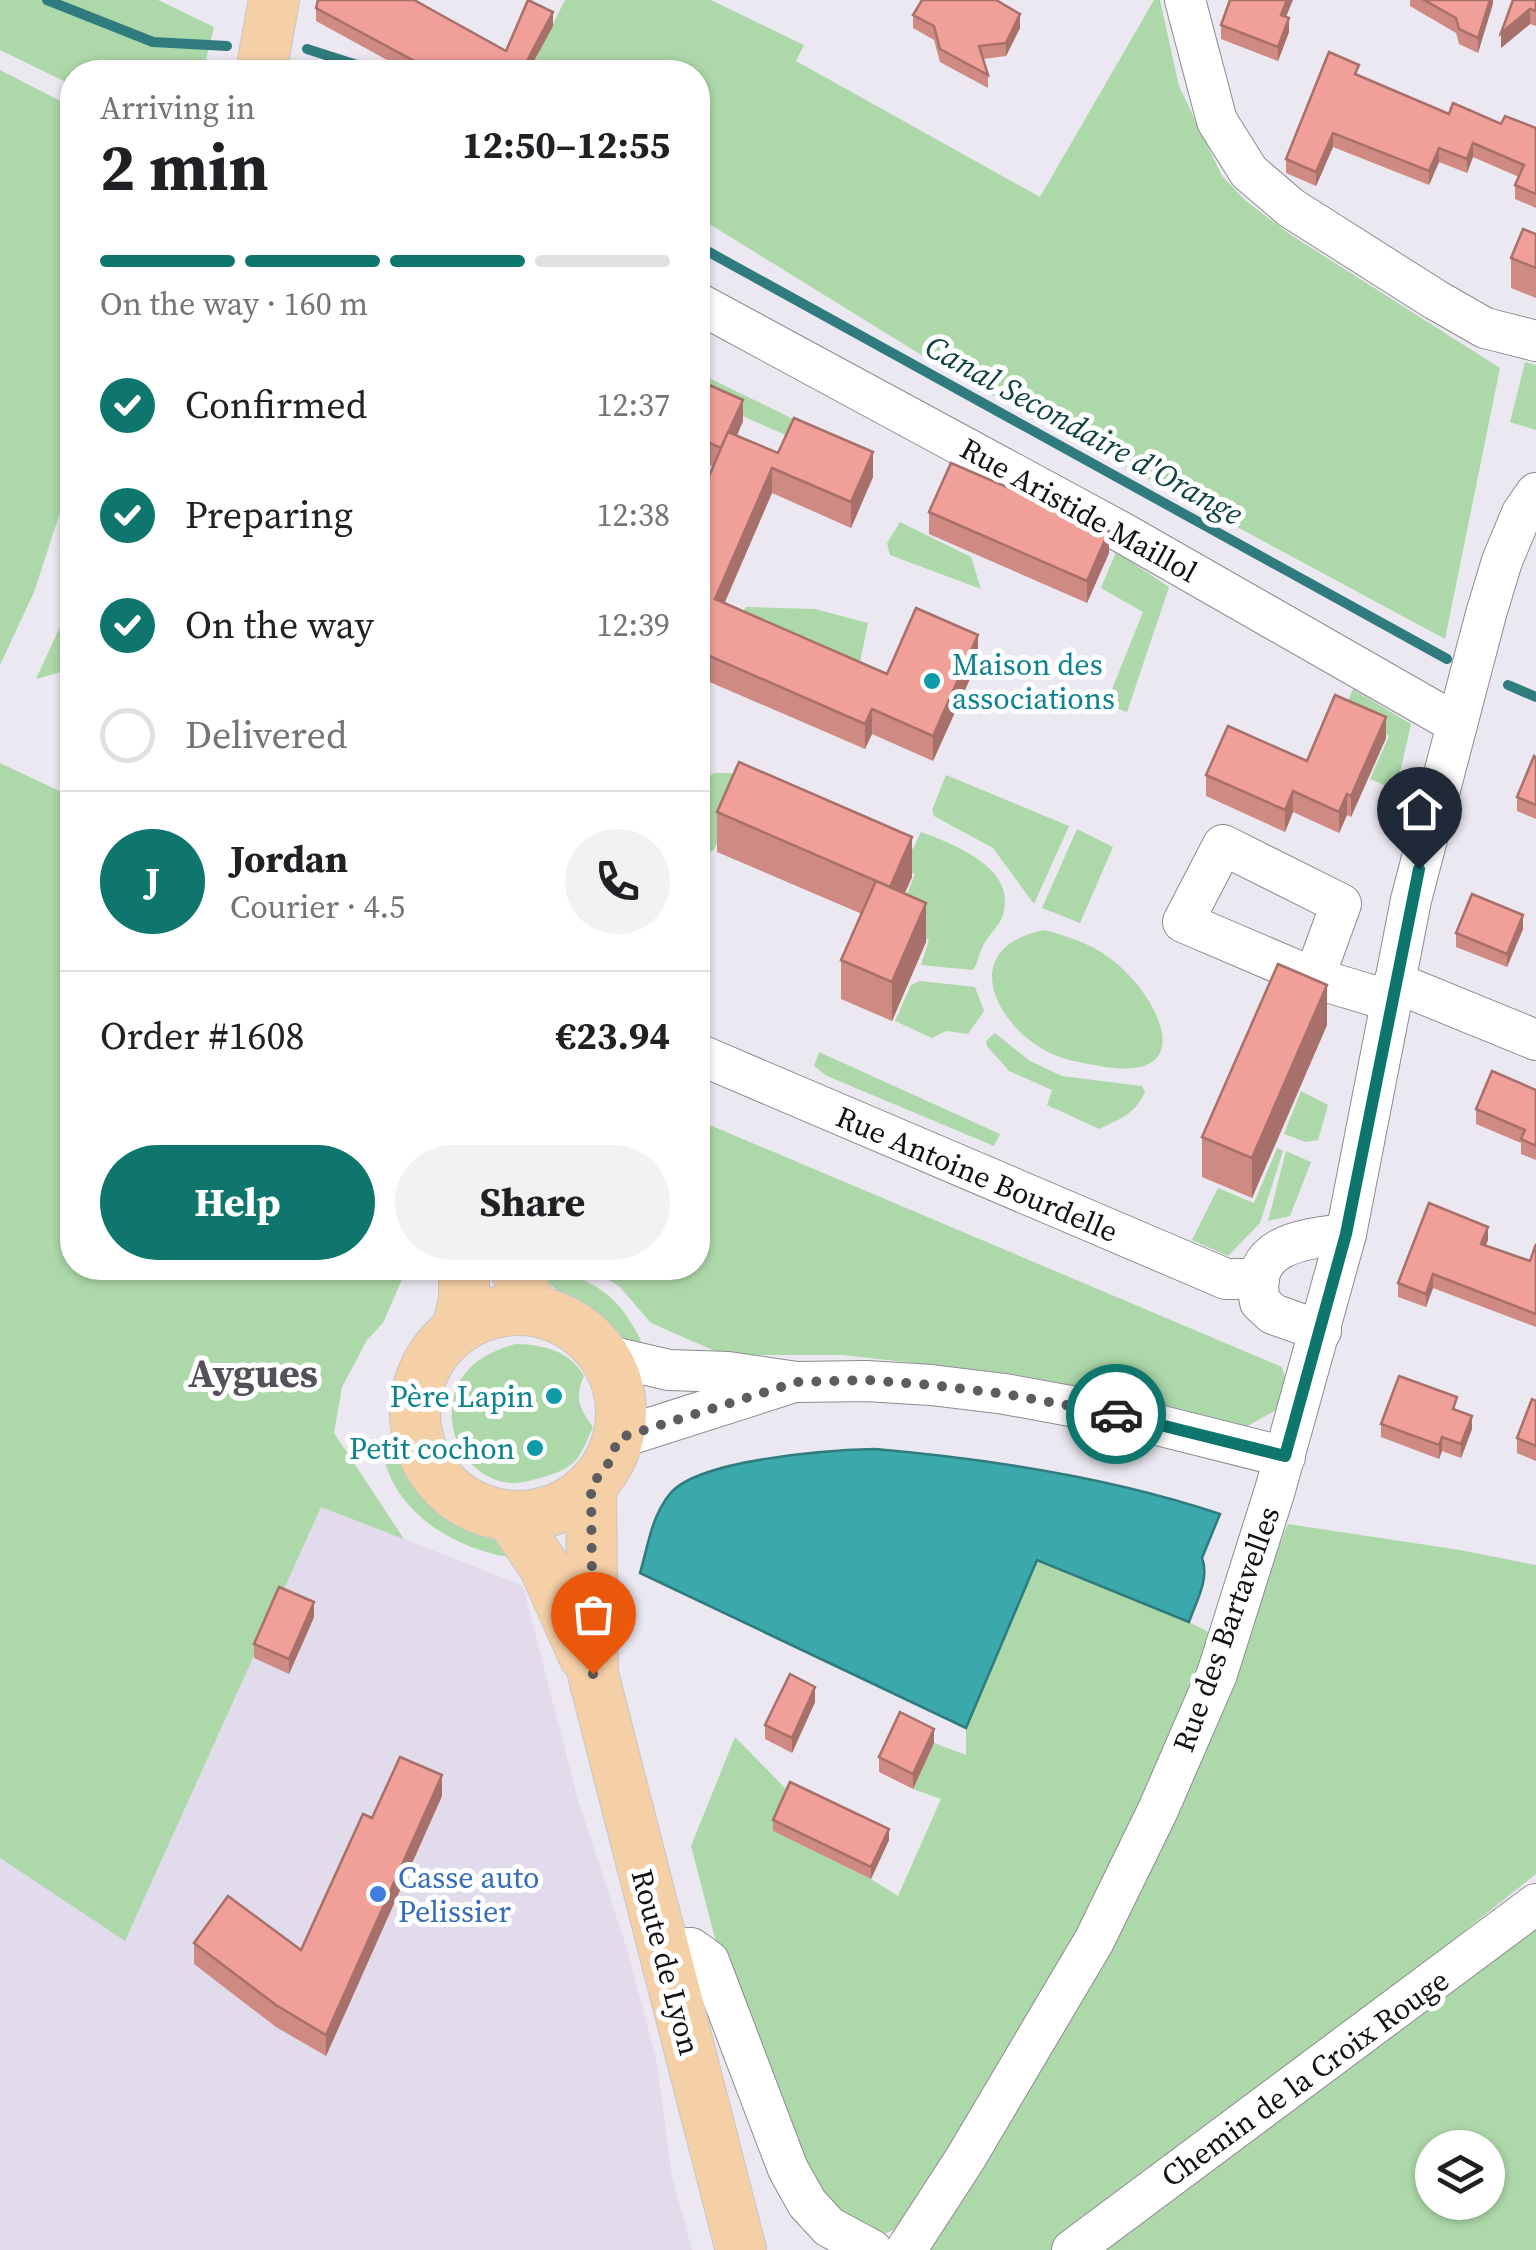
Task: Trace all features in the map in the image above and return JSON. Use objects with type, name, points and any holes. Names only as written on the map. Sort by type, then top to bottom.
[{"type":"main road","points":[[263,60],[274,0]]},
{"type":"main road","points":[[457,1330],[464,1280]]},
{"type":"main road","points":[[524,1289],[584,1333],[604,1355],[616,1380],[622,1409],[619,1438],[608,1464],[591,1486],[562,1507],[528,1516],[510,1516],[480,1508],[452,1493],[432,1470],[418,1442],[414,1412],[419,1382],[434,1352],[457,1330],[493,1312],[524,1289]]},
{"type":"main road","name":"Route de Lyon","points":[[591,1486],[593,1674]]},
{"type":"main road","name":"Route de Lyon","points":[[510,1516],[544,1566],[593,1674],[741,2250]]},
{"type":"street","points":[[1185,0],[1217,122],[1249,172],[1291,208],[1436,300],[1486,328],[1536,341]]},
{"type":"street","name":"Rue Aristide Maillol","points":[[710,310],[1106,524],[1457,724]]},
{"type":"street","name":"Rue des Bartavelles","points":[[906,2250],[965,2160],[1094,1940],[1158,1810],[1217,1674],[1322,1331],[1346,1234],[1411,900],[1457,724],[1502,560],[1536,493]]},
{"type":"street","points":[[1314,978],[1392,991],[1536,1040]]},
{"type":"street","name":"Rue Antoine Bourdelle","points":[[710,1059],[1226,1280],[1258,1279]]},
{"type":"street","points":[[1322,1331],[1273,1314],[1260,1302],[1258,1279],[1273,1254],[1288,1244],[1346,1234]]},
{"type":"street","points":[[604,1355],[668,1370],[728,1372],[797,1382],[866,1380],[1005,1394],[1114,1414],[1285,1456]]},
{"type":"street","points":[[619,1438],[797,1382]]},
{"type":"street","name":"Chemin de la Croix Rouge","points":[[1072,2250],[1536,1904]]},
{"type":"street","points":[[662,1949],[691,1948],[710,1961],[788,2170],[807,2203],[830,2227],[872,2250]]},
{"type":"shaded area","name":"Casse auto Pelissier","points":[[321,1506],[523,1586],[577,1797],[626,1946],[656,2058],[672,2176],[692,2250],[0,2250],[0,1858],[125,1941]]},
{"type":"green space","points":[[0,0],[158,0],[214,27],[206,60],[60,60],[60,79],[0,50]]},
{"type":"green space","points":[[565,0],[711,0],[804,45],[796,61],[1040,197],[1154,0],[1160,0],[1179,86],[1222,176],[1246,201],[1291,235],[1500,368],[1445,639],[944,369],[710,224],[710,60],[535,60]]},
{"type":"green space","points":[[0,70],[60,101],[60,513],[34,592],[0,665]]},
{"type":"green space","points":[[1525,362],[1536,365],[1536,430],[1510,422]]},
{"type":"green space","points":[[710,378],[824,434],[819,450],[710,401]]},
{"type":"green space","points":[[900,522],[971,557],[981,589],[890,555],[887,543]]},
{"type":"green space","points":[[1116,552],[1169,587],[1127,712],[1106,704],[1143,612],[1101,588]]},
{"type":"green space","points":[[746,607],[815,609],[868,623],[859,667],[736,623]]},
{"type":"green space","points":[[60,627],[60,672],[36,679]]},
{"type":"green space","points":[[1353,689],[1411,724],[1396,790],[1370,779],[1389,736],[1342,715]]},
{"type":"green space","points":[[0,763],[60,791],[60,1280],[402,1280],[383,1323],[367,1340],[342,1387],[334,1433],[404,1539],[321,1507],[125,1941],[0,1858]]},
{"type":"green space","points":[[730,773],[763,789],[736,799],[710,852],[710,776]]},
{"type":"green space","points":[[946,775],[1069,826],[1034,904],[993,848],[934,816],[932,810]]},
{"type":"green space","points":[[855,824],[913,849],[921,832],[965,851],[992,871],[1005,898],[1003,915],[973,970],[921,965],[929,940],[894,926],[915,874],[862,851]]},
{"type":"green space","points":[[1077,829],[1113,847],[1080,923],[1042,908]]},
{"type":"green space","points":[[1045,930],[1101,952],[1142,991],[1162,1032],[1161,1049],[1152,1062],[1132,1068],[1067,1059],[1048,1052],[1011,1023],[993,986],[993,968],[1001,952],[1018,939]]},
{"type":"green space","points":[[920,981],[975,987],[984,1011],[968,1034],[946,1031],[932,1038],[895,1021],[911,985]]},
{"type":"green space","points":[[995,1033],[1030,1061],[1062,1076],[1142,1086],[1145,1092],[1132,1111],[1099,1129],[1047,1105],[1052,1090],[1009,1071],[987,1046],[986,1041]]},
{"type":"green space","points":[[819,1052],[1000,1134],[994,1146],[827,1076],[814,1066]]},
{"type":"green space","points":[[1301,1091],[1328,1105],[1318,1140],[1306,1142],[1284,1134]]},
{"type":"green space","points":[[710,1125],[1282,1367],[1285,1378],[1276,1410],[1246,1427],[1013,1374],[842,1355],[724,1355],[651,1323],[619,1286],[609,1280],[710,1280]]},
{"type":"green space","points":[[1277,1148],[1283,1151],[1260,1223],[1228,1256],[1192,1240],[1218,1188],[1254,1203]]},
{"type":"green space","points":[[1286,1151],[1311,1162],[1290,1216],[1268,1221]]},
{"type":"green space","points":[[546,1280],[583,1280],[598,1288],[628,1317],[644,1347],[620,1339],[608,1321],[561,1295]]},
{"type":"green space","points":[[516,1344],[555,1351],[578,1367],[584,1376],[580,1403],[593,1427],[580,1454],[567,1467],[545,1477],[514,1483],[491,1478],[475,1467],[455,1435],[452,1416],[461,1379],[474,1364]]},
{"type":"green space","points":[[382,1450],[399,1458],[441,1507],[516,1556],[477,1549],[429,1524],[394,1484]]},
{"type":"green space","points":[[1288,1524],[1536,1565],[1536,1874],[1118,2206],[1052,2250],[928,2250],[1179,1789]]},
{"type":"green space","points":[[1037,1560],[1218,1637],[1151,1808],[905,2226],[878,2236],[827,2218],[729,1992],[691,1846],[735,1737],[790,1793],[773,1831],[898,1896],[941,1799],[913,1789],[934,1743],[966,1755],[966,1728]]},
{"type":"green space","points":[[1536,1924],[1536,2250],[1087,2250],[1231,2157]]},
{"type":"water","points":[[875,1449],[1049,1471],[1220,1514],[1202,1558],[1203,1582],[1189,1622],[1037,1560],[966,1728],[640,1573],[658,1513],[669,1495],[684,1483],[706,1473],[766,1459]]},
{"type":"building","points":[[318,0],[414,0],[506,51],[528,0],[553,12],[527,60],[413,60],[316,8]]},
{"type":"building","points":[[922,0],[996,0],[1020,14],[1006,43],[979,46],[988,75],[940,49],[934,26],[913,15]]},
{"type":"building","points":[[1230,0],[1287,0],[1281,15],[1289,18],[1278,47],[1221,25]]},
{"type":"building","points":[[1424,0],[1490,0],[1478,38],[1459,29],[1456,18]]},
{"type":"building","points":[[1513,0],[1536,0],[1536,11],[1530,9],[1501,33]]},
{"type":"building","points":[[1329,52],[1359,65],[1355,74],[1449,114],[1453,103],[1501,124],[1505,116],[1536,128],[1536,194],[1515,185],[1524,165],[1473,143],[1467,159],[1439,148],[1429,171],[1333,133],[1316,172],[1286,159]]},
{"type":"building","points":[[1523,229],[1536,234],[1536,268],[1511,258]]},
{"type":"building","points":[[710,385],[743,400],[721,448],[710,443]]},
{"type":"building","points":[[794,418],[873,452],[851,502],[772,468],[715,599],[887,674],[916,608],[978,635],[933,736],[872,709],[865,724],[710,656],[710,474],[728,432],[778,453]]},
{"type":"building","points":[[951,463],[1109,531],[1087,581],[929,512]]},
{"type":"building","points":[[1335,695],[1386,717],[1351,796],[1347,794],[1339,812],[1293,791],[1285,810],[1206,775],[1228,726],[1307,761]]},
{"type":"building","points":[[1536,758],[1536,805],[1517,797]]},
{"type":"building","points":[[739,762],[912,837],[890,887],[717,812]]},
{"type":"building","points":[[876,881],[926,903],[892,982],[841,960]]},
{"type":"building","points":[[1472,894],[1523,915],[1507,954],[1456,933]]},
{"type":"building","points":[[1278,964],[1327,985],[1252,1158],[1202,1137]]},
{"type":"building","points":[[1492,1071],[1536,1090],[1536,1146],[1521,1139],[1525,1130],[1476,1109]]},
{"type":"building","points":[[1429,1203],[1488,1227],[1481,1244],[1530,1261],[1536,1244],[1536,1314],[1433,1274],[1426,1294],[1398,1283]]},
{"type":"building","points":[[1399,1376],[1457,1397],[1453,1409],[1472,1416],[1461,1444],[1442,1437],[1439,1445],[1381,1424]]},
{"type":"building","points":[[1532,1399],[1536,1401],[1536,1446],[1517,1438]]},
{"type":"building","points":[[279,1587],[314,1602],[289,1659],[254,1644]]},
{"type":"building","points":[[790,1674],[815,1687],[792,1738],[765,1725]]},
{"type":"building","points":[[900,1712],[934,1729],[913,1774],[879,1757]]},
{"type":"building","points":[[400,1757],[442,1775],[326,2035],[276,2005],[194,1943],[228,1896],[301,1950],[363,1814],[372,1818]]},
{"type":"building","points":[[790,1782],[889,1829],[871,1867],[773,1820]]},
{"type":"waterway","name":"Canal Secondaire d'Orange","points":[[47,0],[153,42],[227,46]]},
{"type":"waterway","name":"Canal Secondaire d'Orange","points":[[307,49],[341,60]]},
{"type":"waterway","name":"Canal Secondaire d'Orange","points":[[710,253],[1447,659]]},
{"type":"waterway","name":"Canal Secondaire d'Orange","points":[[1508,685],[1536,697]]},
{"type":"way so far","points":[[593,1674],[591,1486],[608,1464],[619,1438],[797,1382],[866,1380],[931,1385],[1116,1414]]},
{"type":"place","name":"Maison des associations","points":[[932,681]]},
{"type":"place","name":"Père Lapin","points":[[554,1396]]},
{"type":"place","name":"Petit cochon","points":[[535,1448]]},
{"type":"place","name":"Casse auto Pelissier","points":[[378,1894]]},
{"type":"district","name":"Aygues","points":[[253,1373]]},
{"type":"route","points":[[1116,1414],[1285,1456],[1346,1234],[1419,869]]}]
